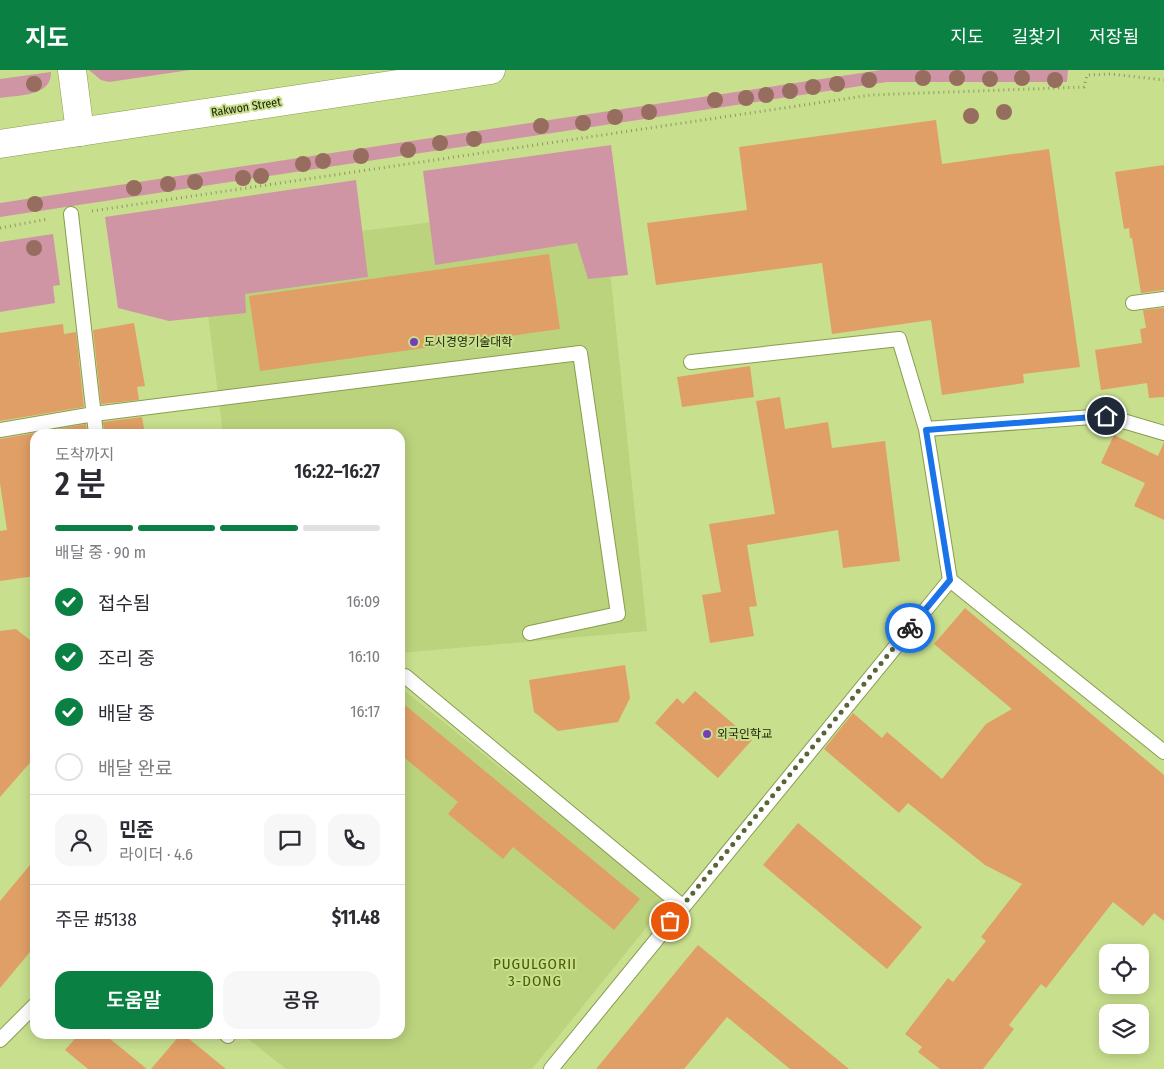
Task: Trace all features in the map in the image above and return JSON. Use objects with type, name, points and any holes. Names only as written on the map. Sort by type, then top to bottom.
[{"type":"main road","points":[[72,70],[80,132]]},
{"type":"main road","name":"Rakwon Street","points":[[0,144],[491,70]]},
{"type":"lane","points":[[71,214],[96,429]]},
{"type":"lane","points":[[1133,303],[1164,299]]},
{"type":"lane","points":[[692,362],[899,339],[926,430],[950,580],[1164,752]]},
{"type":"lane","points":[[0,430],[94,414],[580,353],[618,614],[530,633]]},
{"type":"lane","points":[[926,430],[1106,416],[1164,433]]},
{"type":"lane","points":[[551,1069],[682,906],[950,580]]},
{"type":"lane","points":[[405,676],[682,906]]},
{"type":"lane","points":[[0,1040],[12,1030],[30,1010]]},
{"type":"path","points":[[0,228],[71,214],[872,95],[1084,87],[1087,75],[1111,74],[1164,80]]},
{"type":"shaded area","points":[[89,70],[190,70],[109,82],[101,80]]},
{"type":"shaded area","points":[[881,70],[1068,70],[1067,82],[887,82],[0,217],[0,203]]},
{"type":"shaded area","points":[[51,72],[50,80],[40,90],[24,95],[0,98],[0,79]]},
{"type":"shaded area","points":[[611,145],[628,275],[588,279],[577,243],[435,265],[423,171]]},
{"type":"shaded area","points":[[356,180],[368,277],[245,294],[246,313],[169,321],[118,308],[105,217]]},
{"type":"shaded area","name":"도시경영기술대학","points":[[603,201],[647,631],[405,653],[405,429],[222,429],[200,251]]},
{"type":"shaded area","points":[[53,234],[60,285],[53,286],[55,303],[0,312],[0,242]]},
{"type":"shaded area","points":[[405,691],[667,902],[532,1069],[286,1069],[248,1039],[405,1039]]},
{"type":"building","points":[[936,120],[942,164],[1049,149],[1080,367],[1023,374],[1024,383],[942,395],[931,320],[832,334],[822,263],[656,285],[647,223],[747,210],[739,147]]},
{"type":"building","points":[[1164,165],[1164,290],[1141,293],[1132,238],[1130,238],[1129,228],[1124,229],[1115,172]]},
{"type":"building","points":[[549,254],[560,329],[260,371],[249,296]]},
{"type":"building","points":[[1164,308],[1164,397],[1149,398],[1147,383],[1101,390],[1095,350],[1142,343],[1140,329],[1146,328],[1143,310]]},
{"type":"building","points":[[134,323],[145,386],[137,387],[139,400],[101,404],[93,330]]},
{"type":"building","points":[[63,324],[64,334],[76,332],[84,407],[0,421],[0,333]]},
{"type":"building","points":[[750,366],[754,397],[682,407],[677,377]]},
{"type":"building","points":[[780,397],[785,429],[828,422],[832,448],[885,441],[900,561],[843,568],[838,530],[747,545],[757,606],[749,607],[754,636],[710,643],[702,595],[721,592],[709,524],[775,514],[756,401]]},
{"type":"building","points":[[142,417],[144,429],[104,429],[103,422]]},
{"type":"building","points":[[86,424],[86,429],[57,429]]},
{"type":"building","points":[[30,434],[30,577],[0,581],[0,531],[7,530],[0,483],[0,439]]},
{"type":"building","points":[[1114,435],[1158,456],[1164,442],[1164,520],[1134,506],[1145,483],[1101,463]]},
{"type":"building","points":[[965,608],[1164,775],[1164,921],[1154,913],[1143,926],[1113,902],[1046,988],[1041,984],[1009,1025],[1014,1029],[983,1069],[940,1069],[918,1052],[922,1047],[905,1034],[948,978],[953,982],[986,941],[981,937],[1022,884],[985,865],[908,803],[899,813],[824,749],[853,713],[882,738],[887,732],[942,779],[986,724],[1012,709],[934,644]]},
{"type":"building","points":[[16,629],[30,640],[30,763],[0,797],[0,631]]},
{"type":"building","points":[[625,665],[630,698],[618,722],[558,731],[534,712],[529,680]]},
{"type":"building","name":"외국인학교","points":[[695,691],[752,740],[718,778],[655,723],[677,698],[683,704]]},
{"type":"building","points":[[405,705],[640,899],[614,930],[513,847],[503,859],[448,814],[458,802],[405,758]]},
{"type":"building","points":[[798,823],[922,927],[887,969],[763,865]]},
{"type":"building","points":[[30,865],[30,952],[0,988],[0,901]]},
{"type":"building","points":[[698,945],[849,1069],[790,1069],[727,1017],[684,1069],[596,1069]]},
{"type":"building","points":[[75,1039],[110,1039],[147,1069],[88,1069],[65,1050]]},
{"type":"building","points":[[177,1039],[189,1039],[226,1069],[151,1069]]},
{"type":"way so far","points":[[670,921],[910,628]]},
{"type":"place","name":"도시경영기술대학","points":[[414,342]]},
{"type":"place","name":"외국인학교","points":[[707,734]]},
{"type":"district","name":"PUGULGORII 3-DONG","points":[[535,972]]},
{"type":"route","points":[[910,628],[950,580],[926,430],[1106,416]]}]
